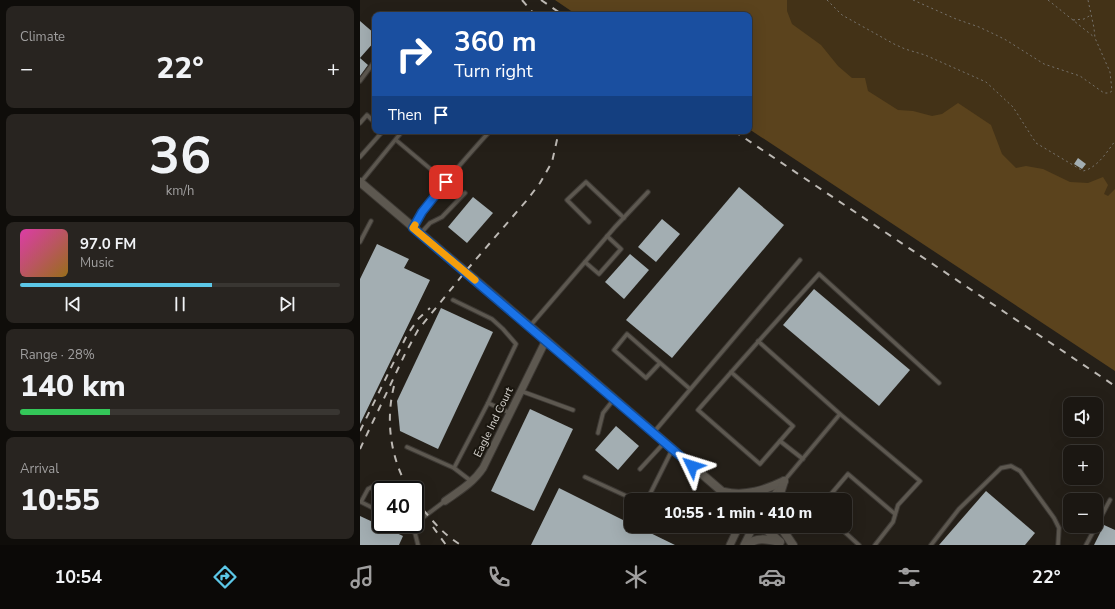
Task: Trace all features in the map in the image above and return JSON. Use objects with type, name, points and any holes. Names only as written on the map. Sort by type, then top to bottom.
[{"type":"street","points":[[360,183],[530,326],[723,492],[740,494],[751,493],[766,489],[784,481]]},
{"type":"street","name":"Eagle Ind Court","points":[[445,500],[477,477],[483,468],[546,340]]},
{"type":"street","points":[[780,493],[784,481]]},
{"type":"street","points":[[730,545],[736,533]]},
{"type":"street","points":[[744,545],[750,533]]},
{"type":"street","points":[[770,533],[782,543]]},
{"type":"street","points":[[784,533],[792,545]]},
{"type":"street","points":[[748,545],[750,542],[768,539],[782,543]]},
{"type":"lane","points":[[360,81],[372,65]]},
{"type":"lane","points":[[360,123],[367,115],[372,120]]},
{"type":"lane","points":[[360,157],[380,134]]},
{"type":"lane","points":[[360,183],[400,134]]},
{"type":"lane","points":[[413,228],[422,212],[487,134]]},
{"type":"lane","points":[[396,140],[446,182]]},
{"type":"lane","points":[[589,222],[567,200],[586,182],[624,218]]},
{"type":"lane","points":[[530,326],[584,262],[648,192]]},
{"type":"lane","points":[[420,233],[430,223],[442,217],[465,193]]},
{"type":"lane","points":[[360,242],[371,221]]},
{"type":"lane","points":[[584,262],[598,274],[621,249],[607,236]]},
{"type":"lane","points":[[654,432],[800,260]]},
{"type":"lane","points":[[731,372],[793,426],[760,464],[698,410],[731,372],[758,341],[819,274],[939,383]]},
{"type":"lane","points":[[453,300],[492,319],[516,344],[488,403],[454,468]]},
{"type":"lane","points":[[660,363],[646,378],[614,350],[627,334],[690,389]]},
{"type":"lane","points":[[758,341],[840,414],[920,481],[898,505],[893,522],[875,545]]},
{"type":"lane","points":[[521,390],[573,410]]},
{"type":"lane","points":[[598,433],[603,413],[614,399]]},
{"type":"lane","points":[[488,403],[510,413]]},
{"type":"lane","points":[[774,493],[840,414]]},
{"type":"lane","points":[[780,441],[802,459]]},
{"type":"lane","points":[[640,469],[665,442]]},
{"type":"lane","points":[[407,447],[454,468],[472,481]]},
{"type":"lane","points":[[650,493],[672,449]]},
{"type":"lane","points":[[931,545],[959,509],[1001,468],[1011,466],[1020,471],[1054,518],[1059,528],[1058,545]]},
{"type":"lane","points":[[832,493],[848,474],[895,514]]},
{"type":"lane","points":[[585,477],[624,495]]},
{"type":"lane","points":[[372,487],[368,489],[361,502],[372,508]]},
{"type":"lane","points":[[424,518],[445,500]]},
{"type":"lane","points":[[1086,545],[1110,500]]},
{"type":"lane","points":[[415,533],[418,545]]},
{"type":"lane","points":[[846,533],[859,545]]},
{"type":"path","points":[[827,0],[842,15],[894,44],[925,55],[986,82],[1013,107],[1035,142],[1083,171],[1091,168],[1097,163],[1115,141]]},
{"type":"path","points":[[913,0],[994,34],[1044,64],[1080,76],[1104,93],[1109,93],[1112,91],[1110,72],[1095,38],[1088,0]]},
{"type":"path","points":[[1048,0],[1095,38]]},
{"type":"path","points":[[1074,20],[1084,19],[1091,14]]},
{"type":"shaded area","points":[[555,0],[787,0],[787,11],[792,24],[821,45],[838,66],[852,78],[865,78],[868,91],[898,110],[913,111],[932,116],[942,114],[958,103],[991,125],[1002,154],[1016,168],[1026,166],[1043,169],[1070,182],[1088,183],[1103,177],[1108,185],[1104,194],[1108,196],[1115,189],[1115,371],[752,131],[752,12],[573,12]]},
{"type":"shaded area","points":[[760,0],[1115,0],[1115,244],[837,80]]},
{"type":"building","points":[[360,21],[372,31],[372,44],[360,58]]},
{"type":"building","points":[[360,58],[368,65],[360,76]]},
{"type":"building","points":[[1078,158],[1086,164],[1082,169],[1074,164]]},
{"type":"building","points":[[739,187],[784,225],[672,358],[626,320]]},
{"type":"building","points":[[473,197],[493,213],[467,243],[448,227]]},
{"type":"building","points":[[662,219],[680,234],[656,262],[638,247]]},
{"type":"building","points":[[377,244],[409,259],[404,268],[430,280],[360,424],[360,279]]},
{"type":"building","points":[[630,254],[649,270],[624,299],[605,282]]},
{"type":"building","points":[[814,289],[910,370],[879,406],[783,325]]},
{"type":"building","points":[[441,308],[493,332],[438,449],[400,431],[397,401]]},
{"type":"building","points":[[530,409],[573,429],[534,511],[491,491]]},
{"type":"building","points":[[616,426],[639,446],[618,470],[595,450]]},
{"type":"building","points":[[559,488],[624,520],[624,533],[650,533],[675,545],[531,545]]},
{"type":"building","points":[[986,491],[1035,533],[1025,545],[939,545]]},
{"type":"building","points":[[360,516],[372,522],[372,533],[397,533],[403,536],[399,545],[360,545]]},
{"type":"building","points":[[1104,525],[1115,530],[1115,545],[1094,545],[1100,533],[1103,533]]},
{"type":"railway","points":[[522,0],[532,12]]},
{"type":"railway","points":[[541,0],[559,12]]},
{"type":"railway","points":[[360,449],[418,330],[540,183],[552,162],[558,134]]},
{"type":"railway","points":[[738,134],[1115,386]]},
{"type":"railway","points":[[360,431],[407,335],[419,318],[430,308]]},
{"type":"railway","points":[[394,386],[390,413],[391,440],[398,466],[404,481]]},
{"type":"railway","points":[[424,510],[448,536],[461,545]]},
{"type":"railway","points":[[433,527],[446,545]]},
{"type":"slow traffic","points":[[415,225],[413,228],[475,280]]},
{"type":"route","points":[[446,182],[422,212],[413,228],[692,466]]}]
